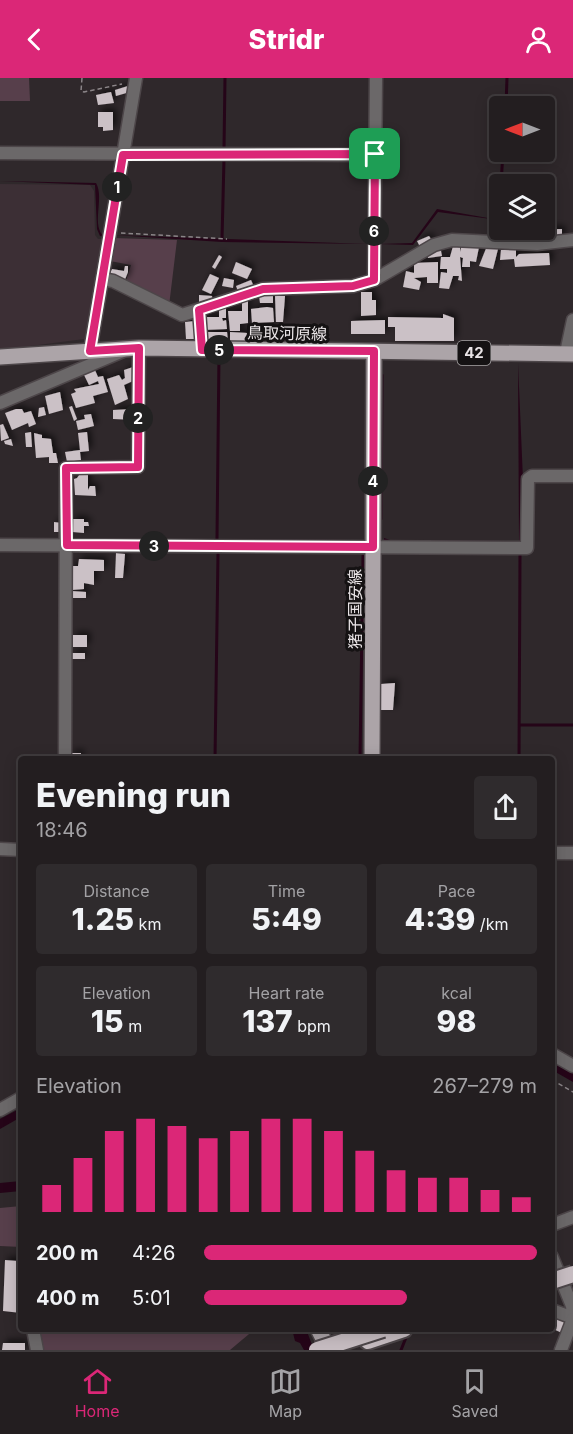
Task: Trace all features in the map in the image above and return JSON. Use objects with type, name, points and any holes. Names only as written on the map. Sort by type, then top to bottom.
[{"type":"highway","points":[[555,1273],[573,1268]]},
{"type":"highway","points":[[555,1280],[573,1274]]},
{"type":"highway","points":[[317,1350],[373,1332]]},
{"type":"highway","points":[[340,1350],[395,1332]]},
{"type":"main road","name":"鳥取河原線","points":[[0,357],[134,348],[570,353]]},
{"type":"main road","name":"猪子国安線","points":[[372,756],[374,351]]},
{"type":"main road","points":[[319,1332],[328,1350]]},
{"type":"street","points":[[374,280],[376,78]]},
{"type":"street","points":[[90,351],[136,79]]},
{"type":"street","points":[[0,153],[375,154]]},
{"type":"street","points":[[102,279],[112,281],[183,315],[263,289],[353,286],[374,280],[434,245],[452,240],[537,244],[573,240]]},
{"type":"street","points":[[199,310],[202,350]]},
{"type":"street","points":[[570,353],[573,320]]},
{"type":"street","points":[[0,403],[134,348],[138,467],[66,468],[65,756]]},
{"type":"street","points":[[0,545],[527,548],[528,479],[532,476],[573,476]]},
{"type":"street","points":[[0,849],[18,850]]},
{"type":"street","points":[[555,853],[573,853]]},
{"type":"street","points":[[555,1056],[573,1066]]},
{"type":"street","points":[[0,1110],[18,1100]]},
{"type":"street","points":[[555,1224],[573,1217]]},
{"type":"street","points":[[555,1265],[573,1313],[561,1350]]},
{"type":"street","points":[[555,1311],[573,1313]]},
{"type":"street","points":[[34,1332],[37,1350]]},
{"type":"path","points":[[82,78],[81,91],[84,92],[112,88],[136,79]]},
{"type":"path","points":[[110,233],[226,239]]},
{"type":"path","points":[[555,1082],[573,1092]]},
{"type":"shaded area","points":[[0,78],[29,78],[30,101],[0,101]]},
{"type":"shaded area","points":[[0,181],[96,183],[99,196],[99,226],[105,237],[100,236],[97,229],[95,185]]},
{"type":"shaded area","points":[[0,184],[90,185],[94,191],[95,235],[98,239],[104,239],[88,336],[84,339],[0,350]]},
{"type":"shaded area","points":[[437,209],[489,218],[438,212],[413,245],[379,244],[412,243]]},
{"type":"shaded area","points":[[114,235],[368,244],[222,242]]},
{"type":"shaded area","points":[[113,238],[177,240],[169,306],[125,284],[131,265],[110,261]]},
{"type":"shaded area","points":[[518,363],[523,480],[521,544],[384,543],[384,538],[390,540],[519,541]]},
{"type":"shaded area","points":[[0,538],[357,540],[356,543],[0,540]]},
{"type":"shaded area","points":[[555,1061],[573,1072],[573,1082],[555,1072]]},
{"type":"shaded area","points":[[18,1110],[18,1119],[0,1129],[0,1119]]},
{"type":"shaded area","points":[[18,1181],[18,1191],[0,1193],[0,1183]]},
{"type":"shaded area","points":[[18,1206],[18,1247],[0,1246],[0,1208]]},
{"type":"shaded area","points":[[39,1332],[251,1332],[230,1350],[40,1350]]},
{"type":"shaded area","points":[[293,1332],[307,1332],[314,1350],[304,1350],[300,1343],[295,1341]]},
{"type":"building","points":[[128,86],[130,92],[116,96],[115,90]]},
{"type":"building","points":[[111,92],[114,103],[98,105],[96,95]]},
{"type":"building","points":[[98,112],[113,112],[113,130],[103,131],[103,127],[98,127]]},
{"type":"building","points":[[555,229],[562,229],[562,239],[555,239]]},
{"type":"building","points":[[429,236],[433,242],[420,247],[417,241]]},
{"type":"building","points":[[462,244],[479,247],[476,262],[470,261],[470,267],[462,267],[463,258],[460,257],[462,281],[458,280],[459,276],[453,276],[449,289],[439,288],[441,272],[447,273],[447,269],[440,269],[441,257],[450,257],[453,246],[460,247],[460,252]]},
{"type":"building","points":[[440,246],[442,256],[428,258],[427,252]]},
{"type":"building","points":[[487,246],[498,249],[493,269],[479,266]]},
{"type":"building","points":[[509,247],[516,247],[516,257],[519,254],[549,253],[550,265],[515,267],[514,259],[500,260],[501,250],[508,250]]},
{"type":"building","points":[[219,255],[222,257],[215,269],[212,267]]},
{"type":"building","points":[[236,262],[252,269],[247,279],[232,273]]},
{"type":"building","points":[[438,262],[438,283],[427,283],[427,277],[414,278],[421,282],[419,290],[403,287],[406,271],[414,273],[414,263]]},
{"type":"building","points":[[125,266],[128,266],[128,272],[124,282],[109,275],[112,269],[124,271]]},
{"type":"building","points":[[210,274],[219,278],[211,294],[202,290]]},
{"type":"building","points":[[224,278],[234,280],[233,288],[222,286]]},
{"type":"building","points":[[251,280],[255,289],[239,294],[236,286]]},
{"type":"building","points":[[361,292],[372,292],[372,300],[376,300],[376,315],[361,316]]},
{"type":"building","points":[[199,295],[212,296],[213,304],[199,304]]},
{"type":"building","points":[[273,295],[273,303],[260,303],[259,296]]},
{"type":"building","points":[[275,296],[285,296],[283,322],[276,322]]},
{"type":"building","points":[[248,298],[248,323],[240,324],[240,331],[230,331],[228,311],[242,311],[242,300]]},
{"type":"building","points":[[226,308],[226,318],[222,318],[223,321],[226,320],[227,329],[204,330],[203,317],[219,317],[219,309]]},
{"type":"building","points":[[273,308],[274,322],[252,323],[251,309]]},
{"type":"building","points":[[443,314],[454,318],[454,341],[395,341],[395,327],[388,327],[388,317],[443,318]]},
{"type":"building","points":[[385,320],[385,334],[351,334],[351,321]]},
{"type":"building","points":[[195,321],[197,339],[186,339],[185,322]]},
{"type":"building","points":[[249,325],[259,325],[259,334],[249,334]]},
{"type":"building","points":[[262,327],[273,327],[274,333],[262,333]]},
{"type":"building","points":[[207,332],[227,332],[228,341],[208,342]]},
{"type":"building","points":[[230,332],[247,333],[248,342],[230,341]]},
{"type":"building","points":[[133,367],[133,381],[124,385],[128,399],[115,405],[107,379],[119,375],[122,380],[125,378],[124,370]]},
{"type":"building","points":[[94,368],[98,377],[103,376],[108,392],[93,396],[95,403],[76,408],[71,394],[76,392],[74,389],[99,384],[98,381],[89,385],[83,373]]},
{"type":"building","points":[[60,392],[63,410],[49,414],[45,396]]},
{"type":"building","points":[[72,406],[77,419],[74,421],[69,407]]},
{"type":"building","points":[[44,407],[46,415],[38,417],[39,408]]},
{"type":"building","points":[[22,409],[24,413],[31,411],[36,424],[29,427],[28,423],[12,430],[5,413]]},
{"type":"building","points":[[135,409],[135,420],[113,419],[113,410]]},
{"type":"building","points":[[91,414],[94,426],[78,430],[76,421],[85,419],[84,415]]},
{"type":"building","points":[[3,424],[9,438],[1,441],[0,425]]},
{"type":"building","points":[[31,432],[32,447],[26,447],[25,433]]},
{"type":"building","points":[[87,432],[89,451],[80,452],[81,460],[67,462],[65,452],[80,450],[78,433]]},
{"type":"building","points":[[34,433],[42,435],[42,438],[51,439],[53,453],[56,453],[58,463],[49,463],[49,457],[36,458]]},
{"type":"building","points":[[11,439],[13,446],[5,444],[4,441]]},
{"type":"building","points":[[82,471],[88,471],[88,490],[90,486],[95,486],[96,496],[75,495],[74,479]]},
{"type":"building","points":[[72,519],[84,519],[84,522],[88,522],[89,526],[84,526],[84,533],[72,532]]},
{"type":"building","points":[[54,522],[62,523],[62,532],[54,532]]},
{"type":"building","points":[[116,553],[125,554],[123,578],[115,578]]},
{"type":"building","points":[[79,559],[104,560],[104,571],[94,571],[94,585],[84,583],[84,589],[72,590],[71,566],[78,566]]},
{"type":"building","points":[[72,591],[86,592],[86,598],[72,598]]},
{"type":"building","points":[[73,635],[87,635],[87,647],[73,647]]},
{"type":"building","points":[[72,653],[85,653],[85,659],[72,659]]},
{"type":"building","points":[[395,683],[393,710],[381,710],[381,684]]},
{"type":"building","points":[[71,753],[81,753],[81,756],[70,756]]},
{"type":"building","points":[[17,1250],[18,1313],[3,1311],[5,1260],[17,1261]]},
{"type":"building","points":[[557,1318],[567,1322],[562,1333],[555,1330]]},
{"type":"building","points":[[3,1343],[25,1343],[25,1350],[2,1350]]},
{"type":"waterway","points":[[224,149],[225,78]]},
{"type":"waterway","points":[[506,96],[507,78]]},
{"type":"waterway","points":[[222,239],[224,159]]},
{"type":"waterway","points":[[502,162],[502,174]]},
{"type":"waterway","points":[[217,539],[219,354]]},
{"type":"waterway","points":[[381,519],[382,375]]},
{"type":"waterway","points":[[215,756],[218,554]]},
{"type":"waterway","points":[[519,756],[520,554]]},
{"type":"waterway","points":[[360,756],[363,556]]},
{"type":"waterway","points":[[520,725],[573,725]]},
{"type":"waterway","points":[[401,1350],[407,1335]]},
{"type":"route","points":[[375,154],[374,280],[353,286],[263,289],[199,310],[202,350],[374,351],[373,547],[67,545],[66,468],[138,467],[139,348],[90,351],[123,155],[375,154]]}]
